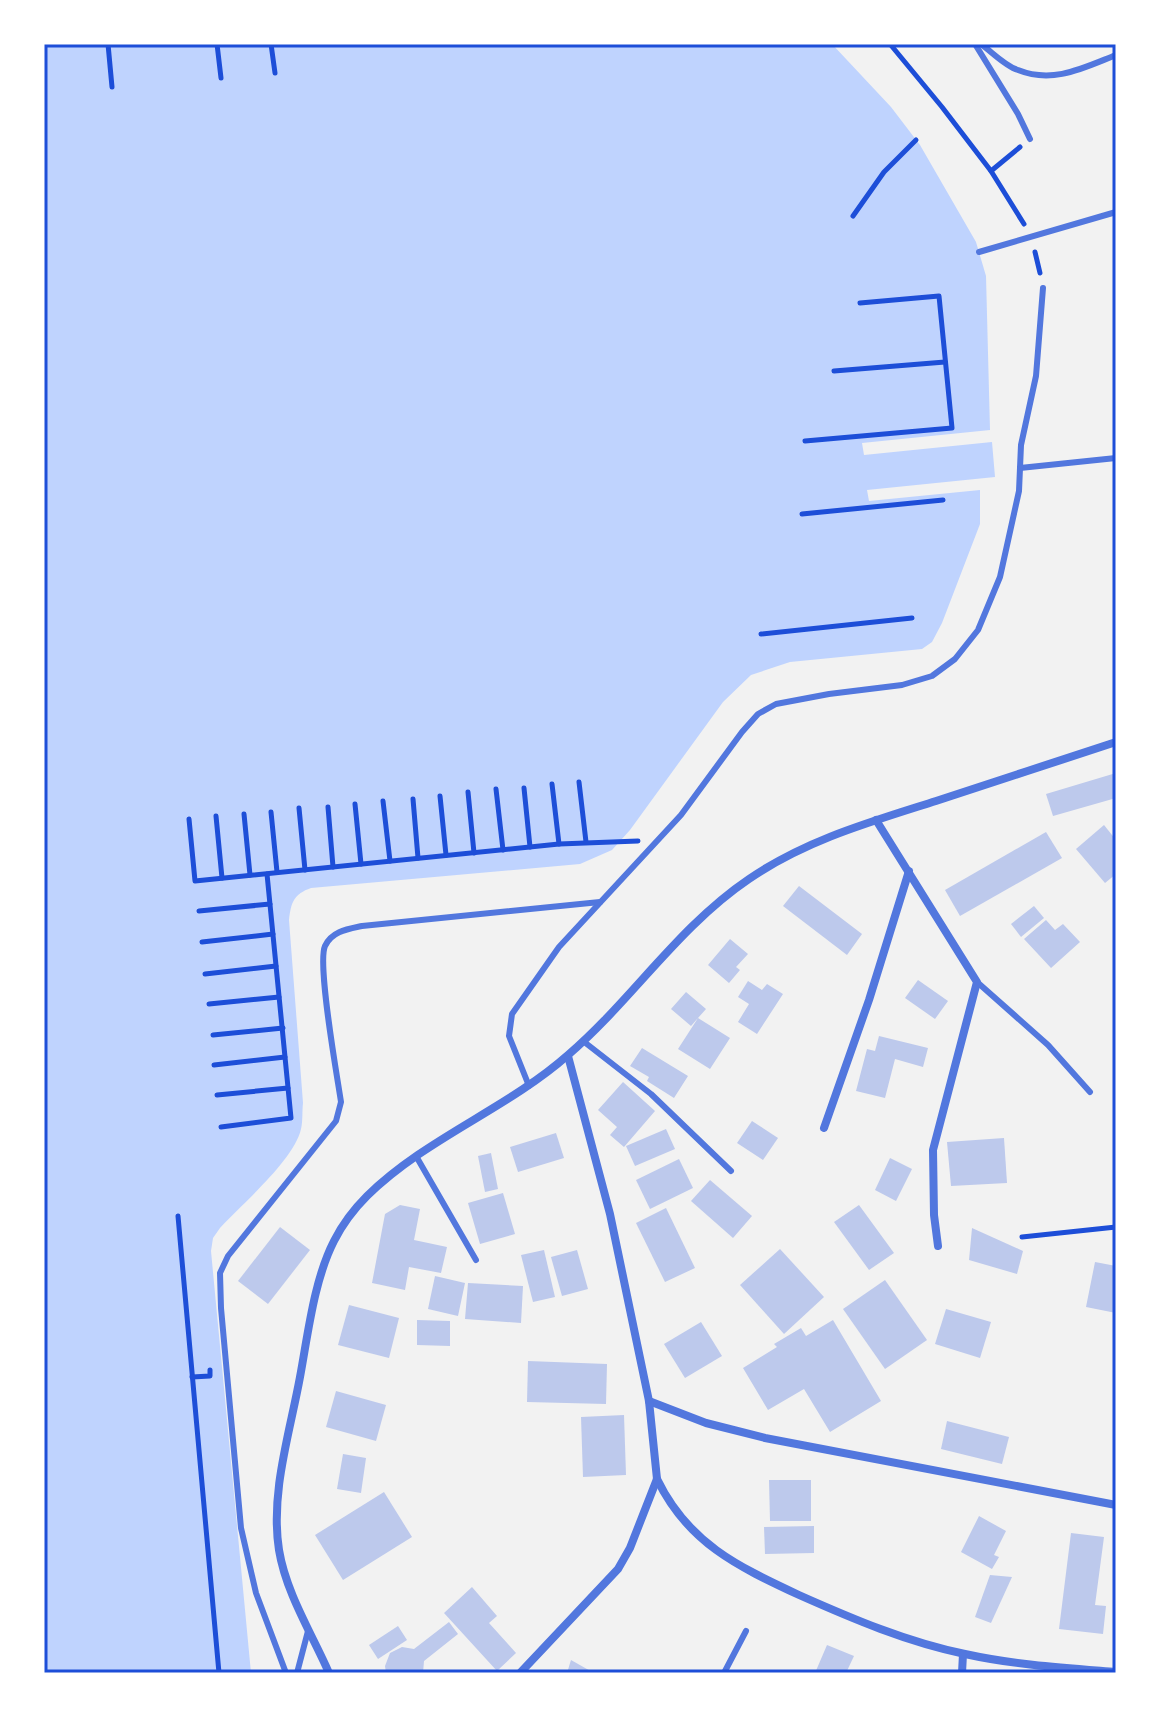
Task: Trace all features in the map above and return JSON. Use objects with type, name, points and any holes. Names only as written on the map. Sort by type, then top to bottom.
[{"type":"street","points":[[329,1673],[293,1595],[281,1560],[276,1512],[322,1272],[335,1238],[368,1196],[416,1156],[529,1086],[568,1056],[689,928],[747,880],[816,841],[1116,742]]},
{"type":"street","points":[[876,820],[977,982],[933,1150],[938,1246]]},
{"type":"street","points":[[824,1128],[869,1000],[909,871]]},
{"type":"street","points":[[568,1056],[610,1214],[649,1401],[657,1479],[684,1524],[730,1560],[853,1619],[897,1636],[963,1654],[1035,1665],[1116,1672]]},
{"type":"street","points":[[649,1401],[706,1423],[765,1438],[1116,1505]]},
{"type":"street","points":[[520,1673],[596,1594],[625,1558],[657,1479]]},
{"type":"street","points":[[962,1673],[963,1654]]},
{"type":"lane","points":[[975,44],[1030,139]]},
{"type":"lane","points":[[981,44],[1015,70],[1038,75],[1063,76],[1116,55]]},
{"type":"lane","points":[[979,252],[1116,212]]},
{"type":"lane","points":[[529,1086],[509,1036],[512,1014],[559,947],[653,849],[758,714],[776,704],[902,685],[932,676],[955,659],[978,630],[1000,577],[1019,491],[1021,445],[1036,376],[1043,288]]},
{"type":"lane","points":[[1020,468],[1116,458]]},
{"type":"lane","points":[[286,1673],[256,1593],[241,1528],[220,1273],[244,1233],[336,1121],[341,1102],[323,970],[325,946],[340,930],[362,926],[600,902]]},
{"type":"lane","points":[[977,982],[1048,1045],[1090,1092]]},
{"type":"lane","points":[[583,1041],[651,1094],[731,1171]]},
{"type":"lane","points":[[416,1156],[476,1260]]},
{"type":"lane","points":[[297,1673],[309,1628]]},
{"type":"lane","points":[[724,1673],[746,1631]]},
{"type":"path","points":[[108,44],[112,87]]},
{"type":"path","points":[[217,44],[221,78]]},
{"type":"path","points":[[271,44],[275,73]]},
{"type":"path","points":[[890,44],[991,171],[1030,139]]},
{"type":"path","points":[[853,216],[884,172],[916,140]]},
{"type":"path","points":[[805,441],[952,428],[939,296],[860,303]]},
{"type":"path","points":[[834,371],[945,362]]},
{"type":"path","points":[[802,514],[943,500]]},
{"type":"path","points":[[761,634],[912,618]]},
{"type":"path","points":[[579,782],[586,842]]},
{"type":"path","points":[[552,784],[559,844]]},
{"type":"path","points":[[524,788],[530,847]]},
{"type":"path","points":[[496,789],[503,850]]},
{"type":"path","points":[[468,792],[474,853]]},
{"type":"path","points":[[440,796],[446,855]]},
{"type":"path","points":[[413,799],[418,858]]},
{"type":"path","points":[[383,801],[390,861]]},
{"type":"path","points":[[355,804],[361,864]]},
{"type":"path","points":[[328,807],[333,867]]},
{"type":"path","points":[[299,808],[305,870]]},
{"type":"path","points":[[271,812],[277,872]]},
{"type":"path","points":[[244,814],[250,875]]},
{"type":"path","points":[[216,816],[222,878]]},
{"type":"path","points":[[189,819],[195,881],[559,844],[620,841]]},
{"type":"path","points":[[221,1127],[291,1118],[267,874]]},
{"type":"path","points":[[199,911],[270,904]]},
{"type":"path","points":[[202,942],[273,934]]},
{"type":"path","points":[[205,974],[276,966]]},
{"type":"path","points":[[209,1004],[279,997]]},
{"type":"path","points":[[213,1035],[283,1028]]},
{"type":"path","points":[[214,1065],[285,1057]]},
{"type":"path","points":[[217,1095],[288,1088]]},
{"type":"path","points":[[178,1216],[219,1673]]},
{"type":"path","points":[[1022,1237],[1116,1227]]},
{"type":"water","points":[[44,44],[832,44],[891,107],[920,145],[976,242],[986,276],[990,430],[862,443],[864,455],[992,442],[995,477],[867,490],[869,501],[980,490],[980,524],[932,642],[922,649],[790,662],[751,675],[723,702],[612,850],[580,864],[311,888],[294,900],[289,920],[303,1103],[301,1129],[278,1168],[220,1228],[213,1238],[211,1251],[251,1673],[44,1673]]},
{"type":"building","points":[[1116,773],[1116,798],[1053,816],[1046,794]]},
{"type":"building","points":[[1104,825],[1116,840],[1116,874],[1105,883],[1076,849]]},
{"type":"building","points":[[1046,832],[1062,858],[960,916],[945,890]]},
{"type":"building","points":[[799,886],[862,934],[847,955],[783,906]]},
{"type":"building","points":[[1034,906],[1044,918],[1021,937],[1011,924]]},
{"type":"building","points":[[1046,920],[1055,930],[1063,924],[1080,942],[1051,968],[1024,939]]},
{"type":"building","points":[[730,939],[748,954],[736,967],[740,970],[729,983],[708,965]]},
{"type":"building","points":[[918,980],[948,1001],[935,1019],[905,998]]},
{"type":"building","points":[[748,981],[762,990],[767,984],[783,994],[757,1034],[738,1022],[749,1004],[738,997]]},
{"type":"building","points":[[686,992],[706,1009],[691,1026],[671,1009]]},
{"type":"building","points":[[698,1018],[730,1038],[710,1069],[678,1049]]},
{"type":"building","points":[[879,1036],[928,1048],[923,1067],[895,1059],[885,1098],[856,1091],[867,1049],[875,1051]]},
{"type":"building","points":[[642,1048],[688,1076],[674,1098],[630,1066]]},
{"type":"building","points":[[623,1082],[655,1111],[624,1147],[610,1135],[617,1127],[598,1110]]},
{"type":"building","points":[[752,1121],[778,1138],[763,1160],[737,1143]]},
{"type":"building","points":[[666,1129],[675,1149],[635,1166],[626,1146]]},
{"type":"building","points":[[556,1133],[564,1158],[518,1172],[510,1147]]},
{"type":"building","points":[[1004,1138],[1007,1183],[951,1186],[947,1142]]},
{"type":"building","points":[[491,1153],[498,1189],[485,1192],[478,1156]]},
{"type":"building","points":[[890,1158],[912,1169],[896,1201],[875,1190]]},
{"type":"building","points":[[679,1159],[693,1188],[650,1209],[636,1180]]},
{"type":"building","points":[[710,1180],[752,1216],[733,1238],[691,1201]]},
{"type":"building","points":[[503,1193],[515,1234],[480,1244],[468,1203]]},
{"type":"building","points":[[400,1205],[420,1209],[414,1240],[447,1247],[441,1273],[409,1267],[405,1290],[372,1283],[385,1214]]},
{"type":"building","points":[[859,1205],[894,1253],[869,1270],[834,1222]]},
{"type":"building","points":[[666,1208],[695,1268],[665,1282],[636,1223]]},
{"type":"building","points":[[280,1227],[310,1250],[268,1304],[238,1281]]},
{"type":"building","points":[[972,1228],[1023,1251],[1017,1274],[969,1260]]},
{"type":"building","points":[[780,1249],[824,1297],[784,1334],[740,1285]]},
{"type":"building","points":[[544,1250],[555,1297],[533,1302],[521,1255]]},
{"type":"building","points":[[577,1250],[588,1289],[562,1296],[551,1257]]},
{"type":"building","points":[[1095,1262],[1116,1266],[1116,1313],[1086,1307]]},
{"type":"building","points":[[435,1276],[465,1283],[458,1316],[428,1309]]},
{"type":"building","points":[[885,1280],[927,1340],[885,1369],[843,1309]]},
{"type":"building","points":[[468,1283],[523,1286],[521,1323],[465,1319]]},
{"type":"building","points":[[349,1305],[399,1318],[389,1358],[338,1345]]},
{"type":"building","points":[[946,1309],[991,1322],[980,1358],[935,1344]]},
{"type":"building","points":[[417,1320],[450,1321],[450,1346],[417,1345]]},
{"type":"building","points":[[833,1320],[881,1401],[830,1432],[804,1389],[768,1410],[743,1368],[801,1328],[806,1336]]},
{"type":"building","points":[[701,1322],[722,1356],[685,1378],[664,1344]]},
{"type":"building","points":[[528,1361],[607,1364],[606,1404],[527,1402]]},
{"type":"building","points":[[336,1391],[386,1405],[376,1441],[326,1427]]},
{"type":"building","points":[[624,1415],[626,1475],[583,1477],[581,1417]]},
{"type":"building","points":[[947,1421],[1009,1437],[1002,1464],[941,1449]]},
{"type":"building","points":[[343,1454],[366,1458],[361,1493],[337,1489]]},
{"type":"building","points":[[769,1480],[811,1480],[811,1521],[770,1521]]},
{"type":"building","points":[[384,1492],[412,1537],[343,1580],[315,1535]]},
{"type":"building","points":[[979,1516],[1006,1531],[994,1555],[999,1557],[992,1569],[961,1552]]},
{"type":"building","points":[[814,1526],[814,1553],[765,1554],[764,1527]]},
{"type":"building","points":[[1071,1533],[1104,1537],[1095,1605],[1106,1606],[1103,1634],[1059,1629]]},
{"type":"building","points":[[990,1575],[1012,1577],[991,1623],[975,1617]]},
{"type":"building","points":[[472,1587],[497,1616],[489,1623],[516,1653],[497,1671],[444,1613]]},
{"type":"building","points":[[449,1622],[458,1634],[424,1661],[423,1673],[386,1673],[390,1653],[402,1647],[414,1649]]},
{"type":"building","points":[[398,1626],[407,1640],[378,1659],[369,1645]]},
{"type":"building","points":[[827,1645],[854,1656],[846,1673],[815,1673]]},
{"type":"building","points":[[571,1660],[594,1673],[567,1673]]}]
